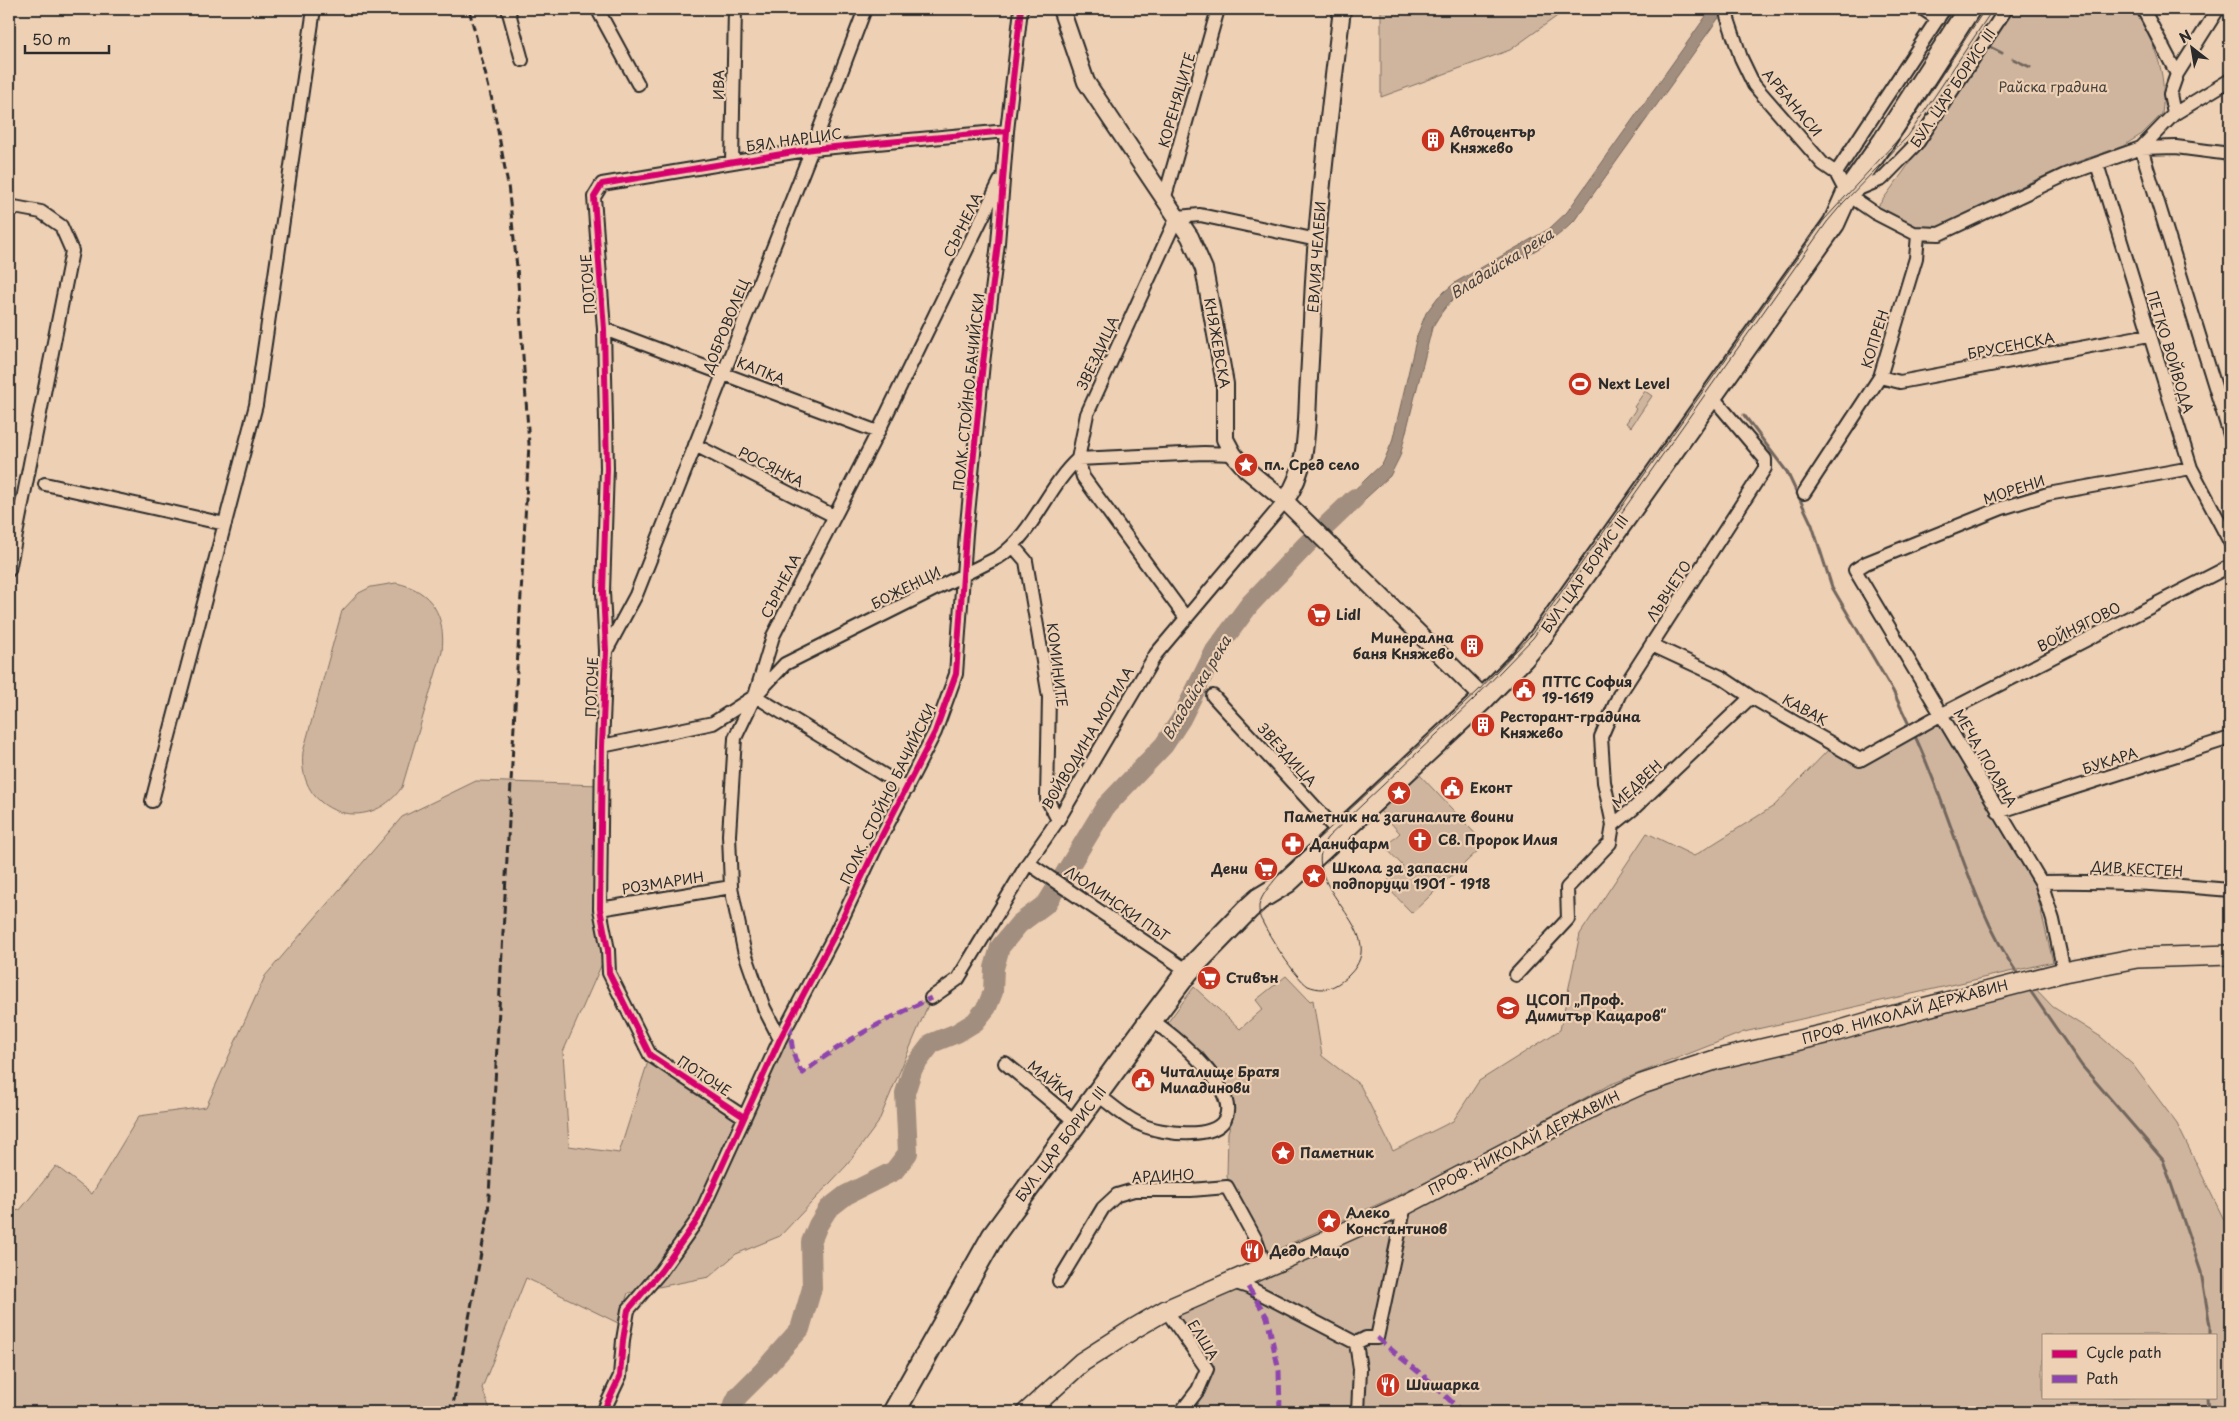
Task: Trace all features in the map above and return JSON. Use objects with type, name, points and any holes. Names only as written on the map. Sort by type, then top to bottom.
[{"type":"main road","name":"БУЛ. ЦАР БОРИС III","points":[[894,1412],[992,1236],[1188,971],[1259,899],[1287,882],[1334,829],[1479,693],[1523,658],[1540,638],[1834,223],[1847,194],[1884,141],[1969,9]]},
{"type":"main road","name":"БУЛ. ЦАР БОРИС III","points":[[1479,693],[1528,634],[1824,215],[1847,194]]},
{"type":"main road","name":"ПРОФ. НИКОЛАЙ ДЕРЖАВИН","points":[[1028,1412],[1082,1362],[1166,1310],[1405,1205],[1600,1103],[1648,1082],[1718,1059],[1834,1032],[2064,972],[2137,958],[2230,955]]},
{"type":"street","points":[[152,801],[256,405],[314,9]]},
{"type":"street","points":[[508,9],[522,60]]},
{"type":"street","points":[[600,9],[600,14],[638,84]]},
{"type":"street","name":"ИВА","points":[[732,162],[735,9]]},
{"type":"street","name":"ДОБРОВОЛЕЦ","points":[[606,651],[636,595],[812,149],[865,9]]},
{"type":"street","name":"ПОЛК. СТОЙНО БАЧИЙСКИ","points":[[603,1412],[620,1376],[628,1310],[661,1270],[698,1219],[780,1039],[834,936],[934,732],[956,674],[962,576],[1021,9]]},
{"type":"street","name":"КНЯЖЕВСКА","points":[[1061,9],[1086,82],[1177,217],[1190,238],[1204,269],[1226,384],[1225,439],[1233,454],[1246,469],[1285,501],[1479,693]]},
{"type":"street","name":"КОРЕНЯЦИТЕ","points":[[1164,200],[1218,9]]},
{"type":"street","name":"ЕВЛИЯ ЧЕЛЕБИ","points":[[1285,501],[1294,489],[1299,476],[1305,439],[1317,240],[1328,121],[1342,9]]},
{"type":"street","points":[[1923,9],[1941,14],[1836,172],[1847,194],[1875,213],[1918,235],[1939,234],[2064,175],[2141,148],[2176,147],[2230,154]]},
{"type":"street","name":"БУЛ. ЦАР БОРИС III","points":[[1847,194],[1882,179],[1918,142],[2006,9]]},
{"type":"street","points":[[2143,9],[2177,74]]},
{"type":"street","points":[[2174,114],[2170,94],[2177,74],[2218,9]]},
{"type":"street","name":"АРБАНАСИ","points":[[1729,12],[1741,58],[1754,85],[1823,164],[1836,172]]},
{"type":"street","points":[[2141,148],[2174,114],[2230,80]]},
{"type":"street","name":"БЯЛ НАРЦИС","points":[[594,197],[602,184],[812,149],[1007,131]]},
{"type":"street","points":[[2141,148],[2230,435]]},
{"type":"street","name":"ПЕТКО ВОЙВОДА","points":[[2097,164],[2191,468],[2230,542]]},
{"type":"street","name":"СЪРНЕЛА","points":[[780,1039],[764,1008],[744,950],[730,887],[728,835],[735,738],[755,696],[773,636],[878,432],[1003,174]]},
{"type":"street","name":"ПОТОЧЕ","points":[[594,197],[604,329],[607,468],[603,592],[606,651],[602,746],[600,908],[608,950],[609,973],[650,1055],[744,1117]]},
{"type":"street","points":[[9,206],[40,212],[61,226],[72,251],[9,570]]},
{"type":"street","points":[[1177,217],[1200,215],[1317,240]]},
{"type":"street","name":"ЗВЕЗДИЦА","points":[[1078,459],[1087,414],[1177,217]]},
{"type":"street","name":"КОПРЕН","points":[[1804,493],[1880,377],[1916,258],[1918,235]]},
{"type":"street","name":"КАПКА","points":[[604,329],[724,372],[820,412],[878,432]]},
{"type":"street","name":"БРУСЕНСКА","points":[[1880,377],[1900,382],[2149,335]]},
{"type":"street","name":"ЛЪВЧЕТО","points":[[1613,825],[1604,782],[1601,737],[1619,695],[1765,468],[1766,459],[1711,395]]},
{"type":"street","name":"РОСЯНКА","points":[[694,445],[834,516]]},
{"type":"street","points":[[1186,618],[1083,477],[1078,459],[1204,453],[1233,454]]},
{"type":"street","name":"БОЖЕНЦИ","points":[[602,746],[713,723],[755,696],[785,664],[999,557],[1014,547],[1064,472],[1078,459]]},
{"type":"street","name":"МОРЕНИ","points":[[1855,570],[1866,563],[2002,508],[2048,494],[2191,468]]},
{"type":"street","points":[[45,484],[225,524]]},
{"type":"street","name":"ВОЙВОДИНА МОГИЛА","points":[[931,998],[958,979],[1033,866],[1156,654],[1285,501]]},
{"type":"street","name":"КОМИНИТЕ","points":[[1014,547],[1026,561],[1049,697],[1048,799],[1058,820]]},
{"type":"street","name":"ВОЙНЯГОВО","points":[[1942,714],[2230,566]]},
{"type":"street","name":"МЕЧА ПОЛЯНА","points":[[1855,570],[2041,882],[2053,920],[2064,972]]},
{"type":"street","name":"КАВАК","points":[[1652,646],[1721,677],[1751,697],[1860,760],[1942,714]]},
{"type":"street","points":[[755,696],[907,789]]},
{"type":"street","name":"ЗВЕЗДИЦА","points":[[1213,696],[1334,829]]},
{"type":"street","name":"МЕДВЕН","points":[[1516,975],[1568,918],[1567,888],[1610,843],[1613,825],[1633,809],[1751,697]]},
{"type":"street","name":"БУКАРА","points":[[1998,812],[2230,738]]},
{"type":"street","name":"ЛЮЛИНСКИ ПЪТ","points":[[1033,866],[1188,971]]},
{"type":"street","name":"ДИВ КЕСТЕН","points":[[2041,882],[2163,883],[2230,890]]},
{"type":"street","name":"РОЗМАРИН","points":[[600,908],[730,887]]},
{"type":"street","points":[[1098,1095],[1130,1119],[1161,1131],[1194,1133],[1212,1130],[1225,1119],[1227,1108],[1220,1088],[1204,1064],[1182,1043],[1151,1020]]},
{"type":"street","name":"МАЙКА","points":[[1005,1063],[1077,1123]]},
{"type":"street","name":"АРДИНО","points":[[1059,1281],[1103,1208],[1118,1195],[1134,1190],[1191,1190],[1227,1187],[1253,1234],[1265,1266]]},
{"type":"street","points":[[1356,1343],[1366,1338],[1377,1338],[1405,1205]]},
{"type":"street","points":[[1230,1281],[1248,1287],[1356,1343]]},
{"type":"street","name":"ЕЛША","points":[[1166,1310],[1207,1369],[1198,1390],[1181,1412]]},
{"type":"street","points":[[1356,1343],[1360,1369],[1358,1412]]},
{"type":"green space","points":[[1381,9],[1567,9],[1510,50],[1381,97]]},
{"type":"green space","name":"Райска градина","points":[[2012,9],[2135,9],[2158,59],[2163,84],[2162,114],[2142,134],[2123,146],[2071,164],[2020,187],[1932,232],[1921,231],[1876,209],[1904,171]]},
{"type":"green space","points":[[1645,391],[1652,396],[1631,427],[1626,423]]},
{"type":"green space","points":[[396,583],[408,586],[419,592],[434,607],[442,627],[442,652],[402,787],[388,802],[371,811],[354,814],[337,811],[322,803],[311,790],[304,773],[303,752],[342,611],[359,593],[371,587]]},
{"type":"green space","points":[[1938,723],[2035,886],[2053,962],[1744,1032],[1609,1085],[1432,1180],[1267,1254],[1227,1177],[1228,1132],[1235,1112],[1218,1075],[1203,1052],[1165,1026],[1194,987],[1240,1029],[1263,1009],[1256,1000],[1286,976],[1310,1001],[1313,1000],[1322,1056],[1360,1085],[1393,1151],[1453,1121],[1479,1081],[1560,1030],[1580,934],[1647,833],[1694,856],[1774,806],[1833,745],[1864,762]]},
{"type":"green space","points":[[1418,773],[1485,844],[1412,913],[1384,884],[1403,866],[1385,847],[1400,833],[1378,809]]},
{"type":"green space","points":[[476,781],[601,785],[600,909],[608,950],[563,1052],[569,1146],[619,1153],[650,1055],[744,1117],[790,1020],[794,1055],[803,1073],[849,1041],[931,998],[878,1123],[847,1165],[780,1236],[736,1254],[709,1277],[628,1293],[618,1323],[526,1278],[482,1388],[491,1412],[9,1412],[9,1212],[20,1210],[56,1166],[92,1194],[139,1116],[206,1107],[265,976],[402,817]]},
{"type":"green space","points":[[2031,984],[2053,1007],[2101,1037],[2133,1065],[2177,1124],[2230,1232],[2230,1412],[1192,1412],[1210,1369],[1173,1318],[1367,1229],[1629,1096],[1706,1066]]},
{"type":"water","points":[[1711,9],[1725,9],[1574,221],[1535,251],[1464,290],[1442,312],[1432,328],[1400,456],[1390,476],[1341,521],[1332,511],[1383,463],[1392,442],[1417,336],[1426,313],[1438,297],[1456,282],[1549,229],[1567,212]]},
{"type":"waterway","points":[[1986,45],[2002,53]]},
{"type":"waterway","points":[[2013,59],[2030,67]]},
{"type":"waterway","points":[[1744,415],[1787,472],[1812,525],[1832,587],[1893,691],[1911,729]]},
{"type":"waterway","name":"Владайска река","points":[[730,1412],[738,1396],[800,1329],[812,1288],[811,1242],[818,1225],[828,1209],[846,1195],[894,1171],[908,1153],[905,1093],[913,1068],[932,1043],[957,1033],[975,1022],[987,1007],[993,992],[994,968],[1000,947],[1019,924],[1047,903],[1106,806],[1164,745],[1181,719],[1215,651],[1250,604],[1306,545],[1355,498]]},
{"type":"waterway","points":[[1914,734],[1987,919],[2019,976]]},
{"type":"waterway","points":[[2029,989],[2082,1066],[2163,1160],[2201,1272],[2210,1334]]},
{"type":"waterway","points":[[2207,1398],[2208,1412]]},
{"type":"tram line","points":[[1985,9],[1903,134],[1824,220],[1531,635],[1478,691],[1277,877],[1266,890],[1259,906],[1261,919],[1276,946],[1308,986],[1323,989],[1334,986],[1349,975],[1360,958],[1360,942],[1354,925],[1323,874],[1320,856],[1327,838],[1473,700],[1533,638],[1827,222],[1908,136],[1993,9]]},
{"type":"railway","points":[[448,1412],[454,1400],[488,1215],[529,444],[517,267],[508,185],[493,104],[469,9]]},
{"type":"marked path","points":[[790,1024],[794,1056],[803,1073],[849,1041],[931,998]]},
{"type":"marked path","points":[[1248,1287],[1267,1317],[1279,1371],[1280,1412]]},
{"type":"marked path","points":[[1377,1338],[1432,1383],[1462,1412]]},
{"type":"cycle path","points":[[603,1412],[620,1376],[628,1310],[661,1271],[698,1219],[780,1039],[834,936],[876,847],[935,732],[956,674],[966,534],[983,363],[998,243],[1007,131],[1021,9]]},
{"type":"cycle path","points":[[744,1117],[650,1055],[609,973],[608,950],[600,909],[602,746],[606,651],[603,592],[607,468],[604,329],[594,197],[602,184],[812,149],[1007,131]]},
{"type":"place","name":"Автоцентър Княжево","points":[[1433,140]]},
{"type":"place","name":"Next Level","points":[[1580,384]]},
{"type":"place","name":"пл. Сред село","points":[[1246,465]]},
{"type":"place","name":"Lidl","points":[[1319,615]]},
{"type":"place","name":"Минерална баня Княжево","points":[[1472,646]]},
{"type":"place","name":"ПТТС София 19-1619","points":[[1524,690]]},
{"type":"place","name":"Ресторант-градина Княжево","points":[[1483,725]]},
{"type":"place","name":"Еконт","points":[[1452,788]]},
{"type":"place","name":"Паметник на загиналите воини","points":[[1399,793]]},
{"type":"place","name":"Св. Пророк Илия","points":[[1420,840]]},
{"type":"place","name":"Данифарм","points":[[1293,844]]},
{"type":"place","name":"Дени","points":[[1266,869]]},
{"type":"place","name":"Школа за запасни подпоруци 1901 - 1918","points":[[1314,876]]},
{"type":"place","name":"Стивън","points":[[1209,978]]},
{"type":"place","name":"ЦСОП „Проф. Димитър Кацаров“","points":[[1508,1008]]},
{"type":"place","name":"Читалище Братя Миладинови","points":[[1143,1080]]},
{"type":"place","name":"Паметник","points":[[1283,1153]]},
{"type":"place","name":"Алеко Константинов","points":[[1329,1221]]},
{"type":"place","name":"Дедо Мацо","points":[[1252,1251]]},
{"type":"place","name":"Шишарка","points":[[1388,1385]]}]
